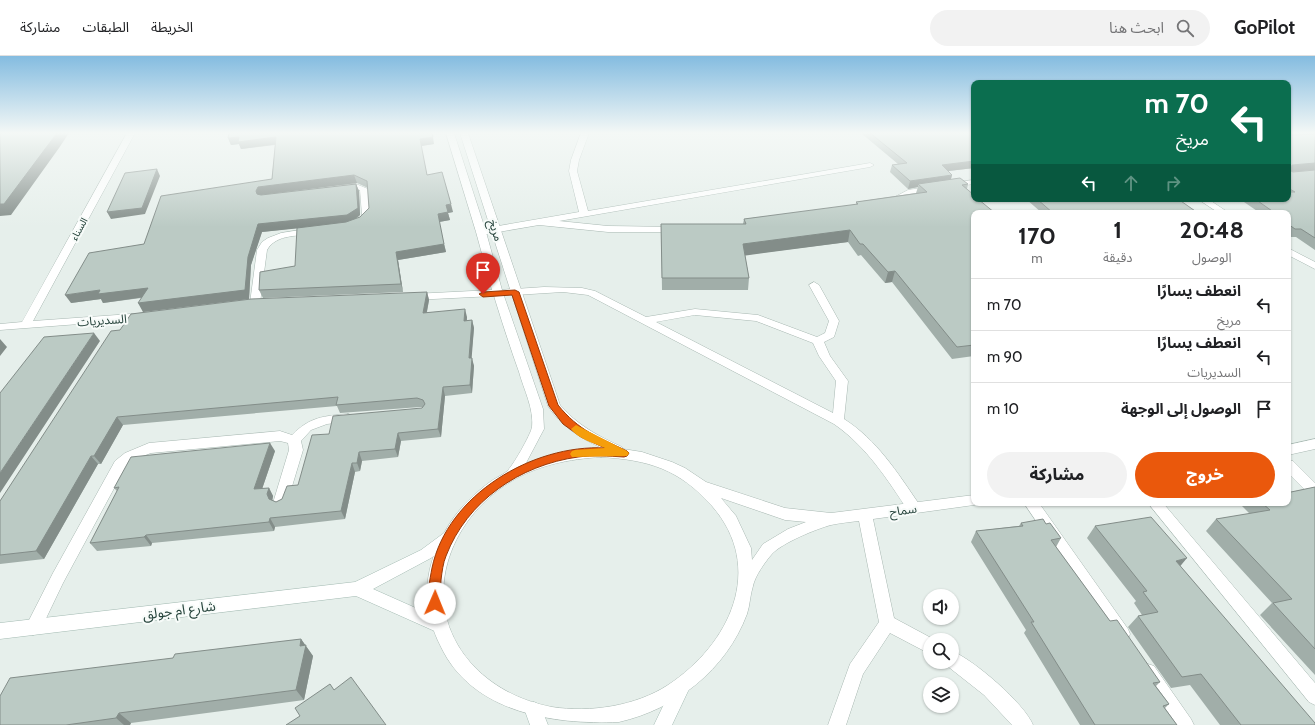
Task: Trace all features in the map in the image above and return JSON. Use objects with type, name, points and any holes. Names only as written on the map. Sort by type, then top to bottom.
[{"type":"street","name":"السناء","points":[[26,325],[114,164]]},
{"type":"street","name":"مريخ","points":[[460,164],[481,232],[498,294],[537,409],[538,429],[514,474]]},
{"type":"street","name":"مريخ","points":[[474,164],[515,292],[554,406],[566,421],[584,434],[624,453]]},
{"type":"street","points":[[574,164],[573,171],[584,214]]},
{"type":"street","points":[[481,232],[870,165]]},
{"type":"street","points":[[884,204],[911,192],[971,182]]},
{"type":"street","points":[[334,188],[356,186],[364,189],[366,216],[362,221],[352,226]]},
{"type":"street","points":[[1207,202],[1220,210]]},
{"type":"street","points":[[539,222],[608,229],[686,229]]},
{"type":"street","points":[[255,303],[262,250],[267,241],[281,236],[320,230]]},
{"type":"street","points":[[1291,253],[1315,266]]},
{"type":"street","points":[[1291,255],[1301,258]]},
{"type":"street","points":[[814,285],[834,321],[830,335],[818,341]]},
{"type":"street","points":[[404,297],[498,294],[564,288],[591,293],[838,421],[869,444],[914,508]]},
{"type":"street","points":[[644,320],[695,312],[758,318],[818,341],[842,381],[838,421]]},
{"type":"street","name":"السديريات","points":[[0,327],[121,319],[152,315]]},
{"type":"street","points":[[112,332],[121,319]]},
{"type":"street","points":[[294,440],[307,427],[326,420],[357,417]]},
{"type":"street","points":[[33,628],[58,578],[120,465],[130,456],[149,448],[280,436],[294,440]]},
{"type":"street","points":[[280,503],[296,450],[294,440]]},
{"type":"street","points":[[1291,449],[1315,444]]},
{"type":"street","points":[[601,452],[624,453],[666,465],[685,474],[703,487],[718,502],[731,519],[740,538],[745,559],[746,581],[742,604],[736,621],[721,649],[703,670],[681,687],[654,702],[625,712],[595,717],[537,718],[483,687],[464,669],[449,648],[439,626],[435,603],[435,580],[440,558],[449,537],[461,518],[476,501],[494,486],[514,474],[534,464],[571,455],[601,452]]},
{"type":"street","points":[[1291,468],[1315,491]]},
{"type":"street","name":"سماح","points":[[703,487],[785,514],[831,519],[971,500]]},
{"type":"street","points":[[1034,506],[1185,725]]},
{"type":"street","points":[[1157,506],[1315,696]]},
{"type":"street","points":[[837,725],[856,670],[887,623],[871,551],[865,515]]},
{"type":"street","name":"سماح","points":[[746,581],[768,548],[793,533],[831,519]]},
{"type":"street","name":"شارع ام جولق","points":[[0,631],[358,589],[426,554],[449,537]]},
{"type":"street","points":[[358,589],[439,626]]},
{"type":"street","points":[[887,623],[923,642]]},
{"type":"street","points":[[959,664],[971,672],[1006,704],[1024,725]]},
{"type":"street","points":[[663,725],[681,687]]},
{"type":"building","points":[[0,164],[34,164],[4,204],[0,204]]},
{"type":"building","points":[[273,164],[425,164],[427,175],[442,172],[451,204],[446,205],[448,212],[438,214],[444,244],[396,252],[401,284],[259,290],[260,272],[295,266],[297,228],[346,222],[360,217],[369,208],[367,181],[354,175],[258,187],[256,191],[257,194],[261,195],[356,184],[358,208],[347,215],[258,224],[248,257],[245,290],[138,303],[148,288],[98,294],[100,290],[65,295],[89,253],[144,244],[161,196],[272,179]]},
{"type":"building","points":[[948,164],[942,165],[952,175],[910,181],[892,165]]},
{"type":"building","points":[[157,169],[142,208],[107,212],[125,173]]},
{"type":"building","points":[[1315,170],[1315,238],[1301,229],[1295,229],[1291,226],[1291,210],[1271,210],[1259,202],[1291,202],[1291,192],[1295,192],[1291,190],[1291,171]]},
{"type":"building","points":[[960,178],[968,184],[962,185],[971,192],[971,202],[982,202],[991,210],[971,210],[971,345],[957,347],[895,271],[888,272],[863,244],[860,244],[850,230],[743,244],[749,278],[662,278],[661,224],[746,224],[744,219],[858,204],[856,202],[927,192],[918,184]]},
{"type":"building","points":[[1040,202],[1182,202],[1194,210],[1050,210]]},
{"type":"building","points":[[427,292],[423,313],[465,309],[464,321],[472,320],[469,358],[472,358],[470,385],[443,387],[438,429],[398,433],[395,449],[359,452],[357,463],[352,463],[341,511],[270,518],[269,522],[146,535],[144,537],[90,543],[119,487],[114,488],[131,457],[270,443],[254,489],[269,488],[267,494],[269,499],[276,502],[282,499],[287,486],[298,485],[312,435],[329,434],[333,416],[422,408],[425,404],[423,400],[417,398],[336,405],[338,397],[117,417],[94,456],[91,456],[36,551],[0,555],[0,501],[111,331],[120,330],[131,314],[251,299]]},
{"type":"building","points":[[94,333],[0,473],[0,393],[44,337]]},
{"type":"building","points":[[1315,487],[1315,649],[1273,603],[1292,599],[1216,519],[1270,510],[1265,506],[1291,506],[1291,492]]},
{"type":"building","points":[[1151,517],[1187,558],[1176,561],[1315,723],[1315,725],[1241,725],[1201,674],[1182,677],[1138,616],[1158,612],[1143,592],[1147,591],[1095,526]]},
{"type":"building","points":[[1043,519],[1046,524],[1050,523],[1061,538],[1051,540],[1110,621],[1117,620],[1160,682],[1153,683],[1169,704],[1163,706],[1177,725],[1095,725],[1031,622],[1034,622],[976,531],[1023,526],[1021,523]]},
{"type":"building","points":[[301,639],[300,646],[306,645],[296,690],[119,713],[116,718],[66,725],[0,725],[0,696],[10,678],[173,658],[175,654]]},
{"type":"building","points":[[351,677],[386,725],[286,725],[300,716],[295,708],[330,684],[334,690]]},
{"type":"slow traffic","points":[[575,454],[601,452],[624,453],[576,429]]},
{"type":"route","points":[[435,603],[435,580],[440,558],[449,537],[461,518],[476,501],[494,486],[534,464],[556,458],[579,453],[624,453],[584,434],[566,421],[554,406],[515,292],[483,294]]}]
